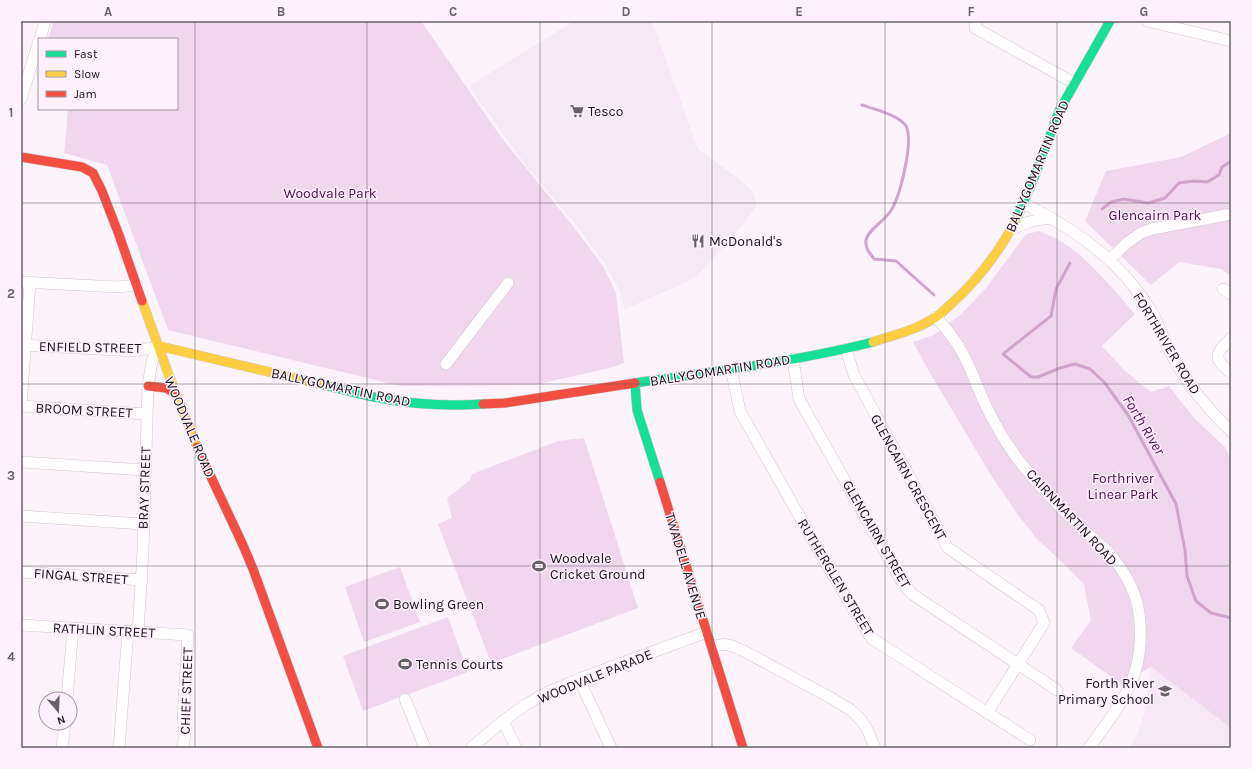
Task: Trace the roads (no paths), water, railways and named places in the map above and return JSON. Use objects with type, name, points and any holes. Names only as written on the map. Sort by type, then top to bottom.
[{"type":"main road","name":"BALLYGOMARTIN ROAD","points":[[159,346],[384,399],[426,404],[464,405],[505,403],[793,359],[846,349],[913,329],[936,317],[966,291],[989,263],[1007,237],[1036,173],[1059,111],[1110,21]]},
{"type":"main road","name":"WOODVALE ROAD","points":[[21,157],[82,167],[93,173],[102,191],[119,235],[176,394],[200,455],[253,569],[318,748]]},
{"type":"main road","name":"TWADELL AVENUE","points":[[635,383],[637,410],[743,748]]},
{"type":"main road","points":[[148,386],[166,388],[176,394]]},
{"type":"street","points":[[40,38],[45,21]]},
{"type":"street","points":[[976,21],[975,28],[1074,83]]},
{"type":"street","points":[[1146,21],[1231,41]]},
{"type":"street","points":[[21,99],[23,87],[38,43]]},
{"type":"street","name":"FORTHRIVER ROAD","points":[[1023,203],[1052,218],[1074,232],[1100,251],[1109,260],[1149,307],[1180,370],[1196,395],[1214,416],[1231,431]]},
{"type":"street","points":[[1109,260],[1127,243],[1141,233],[1152,229],[1231,214]]},
{"type":"street","points":[[1011,230],[1028,222],[1052,218]]},
{"type":"street","points":[[21,406],[26,282],[118,287],[137,285]]},
{"type":"street","points":[[446,364],[508,283]]},
{"type":"street","name":"CAIRNMARTIN ROAD","points":[[936,317],[962,352],[985,403],[1014,454],[1048,494],[1089,536],[1110,553],[1128,580],[1136,598],[1139,615],[1140,657],[1131,685],[1088,748]]},
{"type":"street","points":[[1231,338],[1217,355],[1218,361],[1231,373]]},
{"type":"street","name":"ENFIELD STREET","points":[[23,345],[137,351],[159,346]]},
{"type":"street","name":"BRAY STREET","points":[[119,748],[133,632],[142,580],[148,386],[152,361],[159,346]]},
{"type":"street","name":"GLENCAIRN CRESCENT","points":[[846,349],[854,375],[948,548],[1040,610],[1044,623],[987,713]]},
{"type":"street","name":"GLENCAIRN STREET","points":[[793,359],[799,399],[901,580],[912,594],[1057,690]]},
{"type":"street","name":"RUTHERGLEN STREET","points":[[731,369],[740,410],[827,565],[871,638],[1030,740]]},
{"type":"street","name":"BROOM STREET","points":[[21,406],[146,414]]},
{"type":"street","points":[[21,462],[145,470]]},
{"type":"street","points":[[21,516],[143,524]]},
{"type":"street","name":"FINGAL STREET","points":[[21,572],[142,580]]},
{"type":"street","name":"RATHLIN STREET","points":[[21,625],[188,635]]},
{"type":"street","points":[[68,691],[73,628]]},
{"type":"street","name":"WOODVALE PARADE","points":[[471,748],[525,705],[548,692],[579,679],[707,632]]},
{"type":"street","name":"CHIEF STREET","points":[[184,748],[185,733],[183,718],[188,635]]},
{"type":"street","points":[[712,647],[720,644],[726,644],[742,650],[851,710],[862,721],[875,748]]},
{"type":"street","points":[[579,679],[611,748]]},
{"type":"street","points":[[405,699],[425,748]]},
{"type":"street","points":[[503,722],[516,748]]},
{"type":"street","points":[[62,748],[64,731]]},
{"type":"waterway","name":"Forth River","points":[[862,105],[886,113],[903,122],[908,133],[905,169],[898,195],[890,212],[867,236],[867,248],[874,259],[896,261],[934,295]]},
{"type":"waterway","points":[[1102,209],[1111,202],[1124,199],[1148,203],[1165,198],[1179,183],[1194,181],[1207,182],[1219,175],[1222,167],[1231,161]]},
{"type":"waterway","name":"Forth River","points":[[1070,263],[1056,289],[1051,316],[1003,354],[1031,377],[1038,377],[1075,364],[1090,369],[1104,382],[1128,415],[1176,504],[1185,550],[1187,576],[1196,601],[1211,613],[1231,618]]},
{"type":"place","name":"Tesco","points":[[577,111]]},
{"type":"place","name":"McDonald's","points":[[698,241]]},
{"type":"place","name":"Woodvale Cricket Ground","points":[[539,566]]},
{"type":"place","name":"Bowling Green","points":[[382,604]]},
{"type":"place","name":"Tennis Courts","points":[[405,664]]},
{"type":"place","name":"Forth River Primary School","points":[[1165,691]]},
{"type":"park label","name":"Woodvale Park","points":[[330,193]]},
{"type":"park label","name":"Glencairn Park","points":[[1155,215]]},
{"type":"park label","name":"Forthriver Linear Park","points":[[1123,486]]}]
